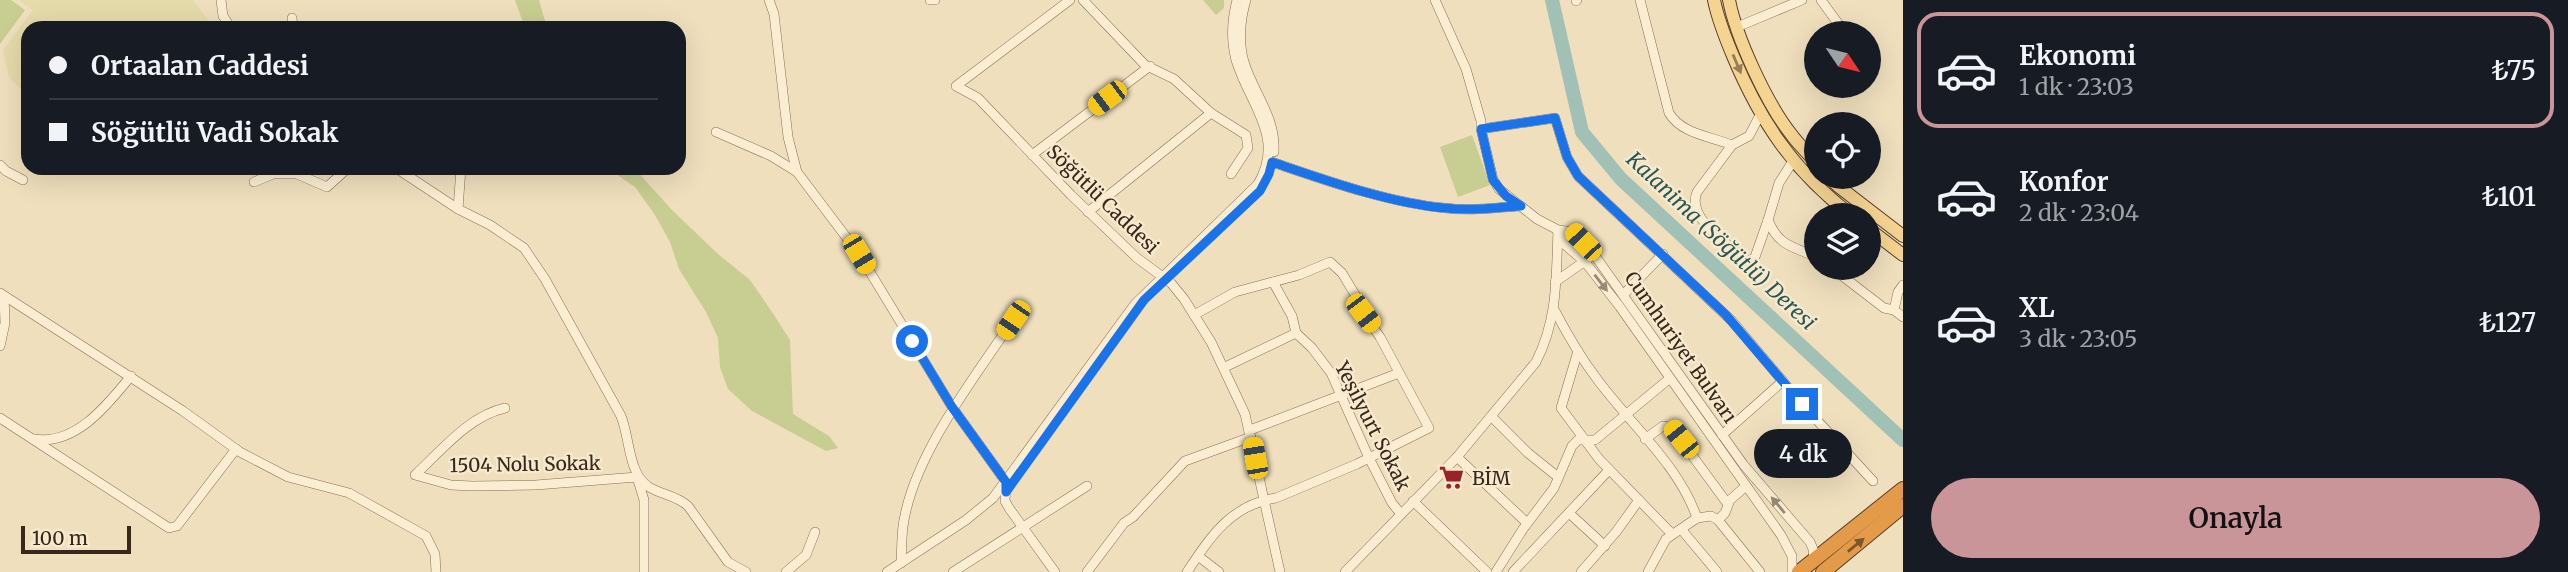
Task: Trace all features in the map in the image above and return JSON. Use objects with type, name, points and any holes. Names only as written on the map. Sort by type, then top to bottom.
[{"type":"highway","points":[[1800,572],[1818,566],[1884,513],[1903,489]]},
{"type":"highway","points":[[1884,513],[1903,506]]},
{"type":"main road","points":[[1714,0],[1723,31],[1747,89],[1778,142],[1793,161],[1836,203]]},
{"type":"main road","points":[[1729,0],[1760,82],[1790,133],[1804,149]]},
{"type":"main road","points":[[1842,189],[1903,236]]},
{"type":"main road","points":[[1881,238],[1903,255]]},
{"type":"street","points":[[221,0],[226,21]]},
{"type":"street","points":[[769,0],[774,14],[788,137],[797,172]]},
{"type":"street","name":"Söğütlü Caddesi","points":[[1070,0],[956,86],[978,98],[1088,212],[1137,258],[1175,287],[1194,315],[1224,367],[1245,414],[1280,572]]},
{"type":"street","points":[[1083,0],[1145,65],[1150,65],[1174,79],[1211,113],[1246,135],[1249,141],[1245,154],[1231,174]]},
{"type":"street","points":[[887,572],[900,568],[972,522],[1006,487],[1134,312],[1163,278],[1252,192],[1266,167],[1267,130],[1244,80],[1233,47],[1237,0]]},
{"type":"street","points":[[1163,278],[1260,191],[1269,174],[1273,127],[1247,72],[1241,51],[1242,17],[1246,0]]},
{"type":"street","points":[[1345,572],[1457,457],[1492,417],[1536,362],[1545,344],[1555,311],[1559,230],[1537,219],[1506,196],[1493,180],[1481,121],[1466,69],[1436,0]]},
{"type":"street","points":[[1640,0],[1668,113],[1683,129],[1732,145]]},
{"type":"street","points":[[1771,0],[1772,12]]},
{"type":"street","points":[[1737,27],[1802,0]]},
{"type":"street","points":[[1821,0],[1836,21]]},
{"type":"street","points":[[1032,155],[1150,65]]},
{"type":"street","points":[[1088,212],[1211,113]]},
{"type":"street","points":[[1761,113],[1749,136],[1732,145],[1694,200],[1702,220],[1745,259],[1750,261],[1755,257],[1779,183],[1793,161]]},
{"type":"street","points":[[1481,129],[1555,118],[1573,170],[1732,321],[1873,481]]},
{"type":"street","points":[[716,132],[771,156],[797,172],[859,254],[954,410],[1006,487],[1005,501],[1009,508],[1055,572]]},
{"type":"street","points":[[1272,162],[1414,203],[1471,209],[1521,206]]},
{"type":"street","points":[[0,165],[23,180]]},
{"type":"street","points":[[254,182],[271,175]]},
{"type":"street","points":[[299,175],[327,187],[340,175]]},
{"type":"street","points":[[407,175],[458,209],[515,240],[524,248],[545,279],[626,428],[644,500],[644,572]]},
{"type":"street","points":[[458,209],[460,175]]},
{"type":"street","points":[[1768,220],[1774,234],[1786,245],[1804,252]]},
{"type":"street","name":"Cumhuriyet Bulvarı","points":[[1792,572],[1790,550],[1620,307],[1585,262],[1564,244],[1559,230],[1573,232],[1593,253],[1743,464],[1810,542],[1818,566]]},
{"type":"street","points":[[1555,282],[1585,262],[1593,253]]},
{"type":"street","points":[[1624,294],[1663,254]]},
{"type":"street","points":[[1187,572],[1229,516],[1369,458],[1429,428],[1380,337],[1337,267],[1330,262],[1235,292],[1194,315]]},
{"type":"street","points":[[1848,280],[1884,308],[1894,310],[1903,317]]},
{"type":"street","name":"Yeşilyurt Sokak","points":[[1273,282],[1292,316],[1296,333],[1312,348],[1331,373],[1369,458],[1392,503],[1401,514]]},
{"type":"street","points":[[1894,310],[1898,292],[1903,285]]},
{"type":"street","points":[[0,346],[5,323],[2,294]]},
{"type":"street","points":[[2,294],[131,376],[236,449],[288,477],[349,493],[426,536],[435,554],[436,572]]},
{"type":"street","points":[[1555,311],[1596,378],[1682,487],[1697,518]]},
{"type":"street","points":[[900,568],[904,517],[920,467],[1013,320]]},
{"type":"street","points":[[1224,367],[1296,333]]},
{"type":"street","points":[[1578,351],[1561,408],[1609,470],[1717,572]]},
{"type":"street","points":[[1087,572],[1124,523],[1133,517],[1178,466],[1250,433],[1399,373]]},
{"type":"street","points":[[28,438],[44,440],[67,434],[85,424],[101,411],[131,376]]},
{"type":"street","points":[[1496,572],[1553,488],[1572,446],[1578,440],[1595,440],[1669,379]]},
{"type":"street","points":[[1722,435],[1783,381]]},
{"type":"street","name":"1504 Nolu Sokak","points":[[505,408],[484,414],[415,475],[451,485],[472,486],[536,485],[637,477]]},
{"type":"street","points":[[1492,417],[1528,453],[1558,477]]},
{"type":"street","points":[[0,418],[169,528],[177,526],[236,449]]},
{"type":"street","points":[[1645,439],[1663,426],[1672,428],[1727,503]]},
{"type":"street","points":[[1457,457],[1527,523]]},
{"type":"street","points":[[1513,572],[1609,470]]},
{"type":"street","points":[[637,477],[649,487],[681,500],[688,506],[728,562],[746,572]]},
{"type":"street","points":[[953,572],[1087,486]]},
{"type":"street","points":[[1718,520],[1725,513],[1727,503],[1746,486]]},
{"type":"street","points":[[1581,572],[1605,547],[1639,500]]},
{"type":"street","points":[[1413,501],[1487,572]]},
{"type":"street","points":[[1569,513],[1605,547]]},
{"type":"street","points":[[1650,571],[1661,546],[1676,531],[1697,518],[1714,517],[1760,572]]},
{"type":"street","points":[[786,572],[806,555],[816,531]]},
{"type":"street","points":[[1198,556],[1219,572]]},
{"type":"street","points":[[1271,572],[1277,560]]},
{"type":"shaded area","points":[[19,0],[193,0],[209,21],[25,21],[33,10]]},
{"type":"shaded area","points":[[21,26],[21,89],[9,77],[3,50]]},
{"type":"green space","points":[[0,0],[11,0],[25,10],[0,44]]},
{"type":"green space","points":[[515,0],[539,0],[545,21],[522,21]]},
{"type":"green space","points":[[1203,0],[1224,0],[1224,8],[1216,15]]},
{"type":"green space","points":[[1472,135],[1490,185],[1458,197],[1440,147]]},
{"type":"green space","points":[[617,175],[640,175],[673,211],[750,280],[790,340],[793,414],[829,436],[838,448],[826,451],[752,411],[728,389],[720,367],[718,338],[706,312],[679,269],[670,242],[635,187]]},
{"type":"waterway","name":"Kalanima (Söğütlü) Deresi","points":[[1552,0],[1582,132],[1621,179],[1903,440]]},
{"type":"place","name":"BİM","points":[[1452,478]]},
{"type":"route","points":[[912,341],[952,407],[1006,482],[1006,492],[1134,312],[1164,280],[1260,191],[1272,162],[1414,203],[1471,209],[1521,206],[1506,196],[1493,180],[1481,129],[1555,118],[1567,157],[1578,176],[1726,315],[1802,404]]}]
